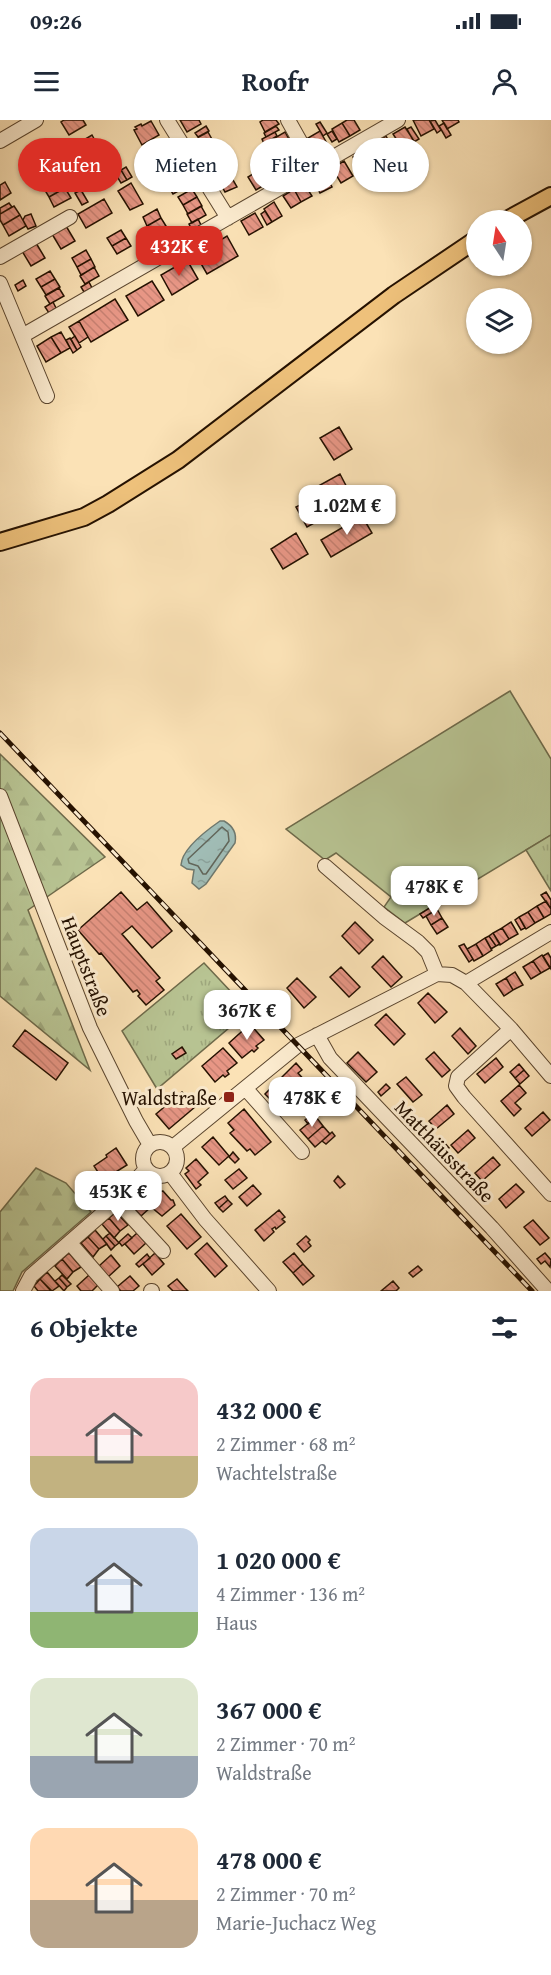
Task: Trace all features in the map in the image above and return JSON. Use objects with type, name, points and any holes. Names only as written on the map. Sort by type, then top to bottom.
[{"type":"main road","points":[[525,210],[551,196]]},
{"type":"main road","points":[[5,539],[84,517],[178,460],[394,295],[466,246]]},
{"type":"street","points":[[0,141],[36,120]]},
{"type":"street","points":[[167,120],[228,218]]},
{"type":"street","points":[[288,120],[298,138]]},
{"type":"street","points":[[340,154],[398,120]]},
{"type":"street","points":[[22,336],[273,192]]},
{"type":"street","points":[[0,257],[70,217]]},
{"type":"street","points":[[0,283],[47,396]]},
{"type":"street","name":"Hauptstraße","points":[[0,796],[90,1028],[150,1145]]},
{"type":"street","points":[[325,866],[384,917],[418,942],[428,952],[437,974]]},
{"type":"street","points":[[466,983],[549,938]]},
{"type":"street","points":[[173,1147],[298,1045],[437,974],[452,975],[466,983],[511,1029],[551,1076]]},
{"type":"street","points":[[511,1029],[458,1077],[456,1086],[551,1194]]},
{"type":"street","name":"Matthäusstraße","points":[[317,1035],[330,1058],[484,1219],[549,1291]]},
{"type":"street","points":[[246,1089],[302,1152]]},
{"type":"street","points":[[162,1142],[173,1147],[177,1164],[170,1173],[157,1176],[146,1169],[143,1156],[150,1145],[162,1142]]},
{"type":"street","points":[[23,1291],[31,1276],[117,1201],[146,1169]]},
{"type":"street","points":[[170,1173],[205,1219],[268,1291]]},
{"type":"street","points":[[117,1201],[163,1251]]},
{"type":"street","points":[[70,1243],[112,1291]]},
{"type":"green space","points":[[510,691],[551,759],[551,835],[405,923],[384,907],[391,897],[336,853],[325,860],[286,829]]},
{"type":"green space","points":[[0,754],[105,857],[28,910],[90,1070],[0,996]]},
{"type":"green space","points":[[551,835],[551,891],[526,850]]},
{"type":"green space","points":[[204,963],[249,1011],[157,1089],[122,1031]]},
{"type":"green space","points":[[36,1168],[66,1183],[91,1212],[22,1272],[13,1291],[0,1291],[0,1212]]},
{"type":"water","points":[[220,821],[230,825],[235,833],[235,843],[206,884],[199,889],[192,883],[194,870],[181,865],[182,859],[196,840]]},
{"type":"building","points":[[83,120],[86,125],[69,135],[61,122]]},
{"type":"building","points":[[180,120],[199,120],[201,124],[187,132]]},
{"type":"building","points":[[276,120],[279,124],[265,132],[260,122]]},
{"type":"building","points":[[354,120],[360,130],[350,136],[342,123]]},
{"type":"building","points":[[413,120],[429,120],[434,129],[421,136]]},
{"type":"building","points":[[435,120],[441,130],[437,133],[430,121]]},
{"type":"building","points":[[442,120],[458,120],[459,122],[447,129]]},
{"type":"building","points":[[151,121],[159,135],[154,138],[138,138],[134,130],[141,124],[142,126]]},
{"type":"building","points":[[320,122],[327,133],[323,136],[316,124]]},
{"type":"building","points":[[342,123],[350,136],[340,141],[340,138],[337,138],[332,129]]},
{"type":"building","points":[[444,123],[451,135],[446,138],[439,126]]},
{"type":"building","points":[[206,126],[209,131],[198,137],[195,133]]},
{"type":"building","points":[[276,126],[279,130],[266,137],[264,133]]},
{"type":"building","points":[[405,127],[412,138],[396,138],[393,134]]},
{"type":"building","points":[[411,127],[418,138],[412,138],[407,129]]},
{"type":"building","points":[[320,131],[324,138],[308,138]]},
{"type":"building","points":[[332,131],[336,138],[330,138],[327,134]]},
{"type":"building","points":[[208,132],[211,138],[197,138]]},
{"type":"building","points":[[275,132],[277,136],[274,138],[264,138]]},
{"type":"building","points":[[285,132],[288,138],[275,138]]},
{"type":"building","points":[[344,161],[352,174],[341,183],[340,181],[340,163]]},
{"type":"building","points":[[126,167],[132,177],[127,180],[122,169]]},
{"type":"building","points":[[122,172],[127,180],[122,182]]},
{"type":"building","points":[[5,182],[11,193],[0,200],[0,185]]},
{"type":"building","points":[[131,183],[134,192],[143,204],[130,210],[119,192],[122,192],[122,189]]},
{"type":"building","points":[[46,192],[58,192],[49,197]]},
{"type":"building","points":[[58,192],[67,192],[71,198],[54,207],[49,197]]},
{"type":"building","points":[[82,192],[88,202],[82,205],[75,193]]},
{"type":"building","points":[[187,192],[194,192],[197,197],[183,205],[178,197]]},
{"type":"building","points":[[289,192],[296,192],[301,202],[291,208],[283,196]]},
{"type":"building","points":[[296,192],[309,192],[312,196],[301,202]]},
{"type":"building","points":[[197,197],[202,206],[188,214],[183,205]]},
{"type":"building","points":[[104,199],[112,213],[86,228],[78,214]]},
{"type":"building","points":[[274,202],[282,216],[272,222],[264,209]]},
{"type":"building","points":[[9,203],[12,207],[0,214],[0,208]]},
{"type":"building","points":[[14,206],[20,215],[3,225],[0,214]]},
{"type":"building","points":[[201,206],[206,215],[192,223],[187,214]]},
{"type":"building","points":[[157,209],[161,218],[147,226],[143,217]]},
{"type":"building","points":[[265,211],[272,222],[267,225],[261,214]]},
{"type":"building","points":[[255,213],[263,227],[249,235],[241,221]]},
{"type":"building","points":[[31,214],[36,226],[28,229],[23,220],[25,216]]},
{"type":"building","points":[[20,215],[26,226],[9,236],[3,225]]},
{"type":"building","points":[[161,218],[166,226],[152,234],[147,226]]},
{"type":"building","points":[[198,219],[201,225],[192,230],[189,224]]},
{"type":"building","points":[[66,226],[75,241],[61,249],[52,234]]},
{"type":"building","points":[[165,227],[170,235],[156,243],[151,235]]},
{"type":"building","points":[[121,230],[126,238],[112,246],[107,238]]},
{"type":"building","points":[[227,236],[238,256],[207,274],[196,255]]},
{"type":"building","points":[[126,238],[131,246],[117,254],[112,246]]},
{"type":"building","points":[[36,243],[45,258],[31,266],[22,251]]},
{"type":"building","points":[[86,250],[91,259],[77,267],[72,258]]},
{"type":"building","points":[[91,259],[95,267],[81,275],[77,267]]},
{"type":"building","points":[[187,260],[198,279],[172,295],[161,275]]},
{"type":"building","points":[[94,267],[99,276],[85,284],[80,276]]},
{"type":"building","points":[[50,271],[55,279],[41,287],[36,279]]},
{"type":"building","points":[[55,279],[60,287],[46,295],[41,287]]},
{"type":"building","points":[[23,280],[26,286],[18,291],[15,285]]},
{"type":"building","points":[[152,281],[164,300],[138,316],[126,296]]},
{"type":"building","points":[[89,282],[92,288],[84,292],[81,287]]},
{"type":"building","points":[[59,288],[64,296],[50,304],[45,296]]},
{"type":"building","points":[[115,299],[128,320],[91,342],[79,321]]},
{"type":"building","points":[[53,302],[56,308],[49,313],[45,307]]},
{"type":"building","points":[[79,321],[88,337],[79,343],[69,327]]},
{"type":"building","points":[[61,332],[70,348],[61,353],[51,337]]},
{"type":"building","points":[[75,336],[81,347],[77,350],[71,339]]},
{"type":"building","points":[[51,337],[61,353],[46,362],[37,346]]},
{"type":"building","points":[[70,338],[77,350],[73,353],[66,340]]},
{"type":"building","points":[[339,427],[352,449],[334,460],[320,438]]},
{"type":"building","points":[[340,474],[354,501],[307,527],[296,507],[306,502],[302,495]]},
{"type":"building","points":[[362,516],[372,533],[331,557],[321,540]]},
{"type":"building","points":[[296,533],[308,554],[283,569],[271,549]]},
{"type":"building","points":[[121,892],[137,910],[147,902],[172,931],[152,948],[132,926],[122,934],[160,978],[156,981],[164,990],[146,1005],[138,996],[140,994],[137,990],[133,992],[101,953],[99,954],[78,930]]},
{"type":"building","points":[[546,892],[551,900],[551,909],[541,895]]},
{"type":"building","points":[[546,901],[551,914],[544,918],[537,906]]},
{"type":"building","points":[[537,906],[544,918],[535,923],[528,912]]},
{"type":"building","points":[[431,907],[433,912],[423,918],[420,914]]},
{"type":"building","points":[[437,909],[442,918],[431,925],[426,916]]},
{"type":"building","points":[[528,912],[535,923],[526,929],[519,917]]},
{"type":"building","points":[[519,917],[525,928],[521,930],[515,920]]},
{"type":"building","points":[[442,918],[448,927],[437,934],[431,925]]},
{"type":"building","points":[[355,922],[373,940],[359,954],[342,936]]},
{"type":"building","points":[[511,922],[518,934],[509,939],[502,928]]},
{"type":"building","points":[[502,928],[509,939],[500,945],[493,933]]},
{"type":"building","points":[[493,933],[500,944],[496,946],[489,936]]},
{"type":"building","points":[[489,936],[496,946],[491,949],[485,938]]},
{"type":"building","points":[[485,938],[492,950],[483,956],[476,944]]},
{"type":"building","points":[[464,944],[473,959],[469,962],[459,946]]},
{"type":"building","points":[[476,944],[483,956],[474,961],[467,949]]},
{"type":"building","points":[[548,953],[551,958],[551,969],[543,956]]},
{"type":"building","points":[[542,955],[550,968],[541,973],[533,961]]},
{"type":"building","points":[[383,956],[402,977],[391,987],[372,967]]},
{"type":"building","points":[[533,961],[541,973],[531,979],[523,967]]},
{"type":"building","points":[[341,967],[360,987],[349,997],[330,977]]},
{"type":"building","points":[[515,972],[523,985],[513,990],[506,978]]},
{"type":"building","points":[[297,978],[316,997],[304,1008],[287,988]]},
{"type":"building","points":[[506,978],[513,990],[504,996],[496,984]]},
{"type":"building","points":[[428,993],[447,1012],[435,1023],[418,1003]]},
{"type":"building","points":[[386,1014],[405,1034],[394,1045],[375,1025]]},
{"type":"building","points":[[250,1024],[264,1040],[256,1046],[258,1048],[254,1052],[252,1050],[242,1058],[229,1043]]},
{"type":"building","points":[[460,1028],[476,1046],[468,1054],[452,1036]]},
{"type":"building","points":[[25,1030],[68,1063],[56,1080],[13,1046]]},
{"type":"building","points":[[182,1047],[186,1053],[176,1059],[172,1054]]},
{"type":"building","points":[[223,1048],[237,1063],[227,1071],[229,1074],[225,1077],[223,1075],[215,1082],[202,1066]]},
{"type":"building","points":[[358,1052],[377,1072],[366,1082],[347,1063]]},
{"type":"building","points":[[434,1052],[450,1070],[442,1077],[426,1059]]},
{"type":"building","points":[[496,1058],[503,1067],[485,1083],[477,1074]]},
{"type":"building","points":[[296,1063],[302,1070],[298,1073],[307,1083],[303,1087],[312,1096],[308,1100],[311,1103],[296,1115],[288,1105],[284,1108],[275,1098],[272,1101],[265,1094]]},
{"type":"building","points":[[519,1064],[524,1070],[515,1078],[510,1072]]},
{"type":"building","points":[[524,1070],[529,1076],[520,1084],[515,1078]]},
{"type":"building","points":[[406,1077],[422,1095],[413,1102],[397,1084]]},
{"type":"building","points":[[386,1084],[390,1088],[381,1096],[378,1092]]},
{"type":"building","points":[[519,1085],[526,1093],[515,1103],[521,1109],[514,1116],[501,1101]]},
{"type":"building","points":[[182,1092],[195,1107],[169,1129],[156,1114]]},
{"type":"building","points":[[447,1105],[454,1114],[436,1129],[429,1121]]},
{"type":"building","points":[[244,1109],[271,1142],[255,1155],[250,1149],[247,1151],[230,1133],[234,1130],[228,1123]]},
{"type":"building","points":[[314,1112],[318,1115],[308,1124],[305,1120]]},
{"type":"building","points":[[543,1112],[550,1120],[532,1136],[525,1128]]},
{"type":"building","points":[[316,1117],[323,1126],[308,1139],[300,1130]]},
{"type":"building","points":[[323,1126],[330,1134],[315,1147],[308,1139]]},
{"type":"building","points":[[468,1130],[475,1138],[458,1153],[451,1145]]},
{"type":"building","points":[[332,1132],[335,1136],[326,1144],[322,1141]]},
{"type":"building","points":[[213,1137],[229,1156],[219,1165],[202,1147]]},
{"type":"building","points":[[443,1141],[449,1148],[440,1155],[434,1149]]},
{"type":"building","points":[[116,1148],[127,1165],[103,1180],[94,1166]]},
{"type":"building","points":[[233,1152],[239,1159],[235,1163],[229,1157]]},
{"type":"building","points":[[493,1157],[500,1165],[482,1181],[475,1173]]},
{"type":"building","points":[[196,1159],[208,1173],[198,1182],[201,1185],[196,1189],[185,1174],[189,1171],[186,1168]]},
{"type":"building","points":[[239,1169],[247,1178],[233,1189],[225,1180]]},
{"type":"building","points":[[338,1176],[345,1184],[340,1188],[334,1181]]},
{"type":"building","points":[[516,1184],[524,1192],[506,1208],[499,1199]]},
{"type":"building","points":[[253,1185],[261,1194],[247,1206],[239,1197]]},
{"type":"building","points":[[144,1190],[163,1191],[175,1205],[162,1216],[151,1207],[141,1216],[129,1203],[132,1198]]},
{"type":"building","points":[[225,1196],[228,1200],[219,1208],[215,1203]]},
{"type":"building","points":[[228,1200],[232,1204],[223,1212],[219,1208]]},
{"type":"building","points":[[279,1210],[285,1217],[282,1219],[285,1222],[276,1229],[275,1227],[272,1229],[274,1232],[264,1241],[255,1230]]},
{"type":"building","points":[[116,1212],[128,1225],[120,1231],[109,1218]]},
{"type":"building","points":[[181,1214],[201,1237],[187,1249],[167,1226]]},
{"type":"building","points":[[109,1218],[120,1231],[114,1238],[102,1224]]},
{"type":"building","points":[[533,1220],[549,1238],[540,1245],[524,1227]]},
{"type":"building","points":[[95,1230],[107,1244],[99,1249],[88,1237]]},
{"type":"building","points":[[110,1233],[119,1243],[115,1246],[106,1236]]},
{"type":"building","points":[[137,1233],[146,1243],[134,1254],[125,1244]]},
{"type":"building","points":[[128,1234],[132,1238],[122,1246],[119,1242]]},
{"type":"building","points":[[106,1236],[115,1246],[111,1250],[103,1239]]},
{"type":"building","points":[[306,1236],[311,1246],[304,1252],[297,1244]]},
{"type":"building","points":[[88,1237],[99,1249],[93,1257],[81,1243]]},
{"type":"building","points":[[207,1243],[227,1266],[215,1277],[195,1254]]},
{"type":"building","points":[[69,1253],[81,1267],[73,1272],[62,1259]]},
{"type":"building","points":[[155,1253],[164,1264],[152,1275],[143,1264]]},
{"type":"building","points":[[294,1253],[303,1264],[293,1273],[283,1262]]},
{"type":"building","points":[[545,1253],[551,1260],[550,1267],[545,1261],[541,1264],[537,1259]]},
{"type":"building","points":[[147,1254],[150,1258],[139,1267],[136,1264]]},
{"type":"building","points":[[111,1255],[120,1266],[108,1277],[99,1266]]},
{"type":"building","points":[[62,1259],[73,1272],[67,1279],[55,1266]]},
{"type":"building","points":[[303,1264],[314,1276],[303,1285],[293,1273]]},
{"type":"building","points":[[418,1266],[422,1270],[413,1277],[409,1273]]},
{"type":"building","points":[[47,1272],[59,1286],[52,1291],[40,1279]]},
{"type":"building","points":[[62,1275],[71,1284],[67,1287],[59,1278]]},
{"type":"building","points":[[89,1275],[98,1285],[92,1291],[81,1291],[77,1286]]},
{"type":"building","points":[[130,1276],[139,1286],[133,1291],[121,1291],[117,1287]]},
{"type":"building","points":[[59,1278],[67,1287],[64,1291],[55,1281]]},
{"type":"building","points":[[40,1279],[51,1291],[38,1291],[34,1286]]},
{"type":"building","points":[[177,1279],[188,1291],[173,1291],[168,1286]]},
{"type":"building","points":[[393,1281],[399,1288],[396,1291],[381,1291]]},
{"type":"railway","points":[[0,733],[532,1291]]},
{"type":"place","name":"Waldstraße","points":[[229,1097]]}]
